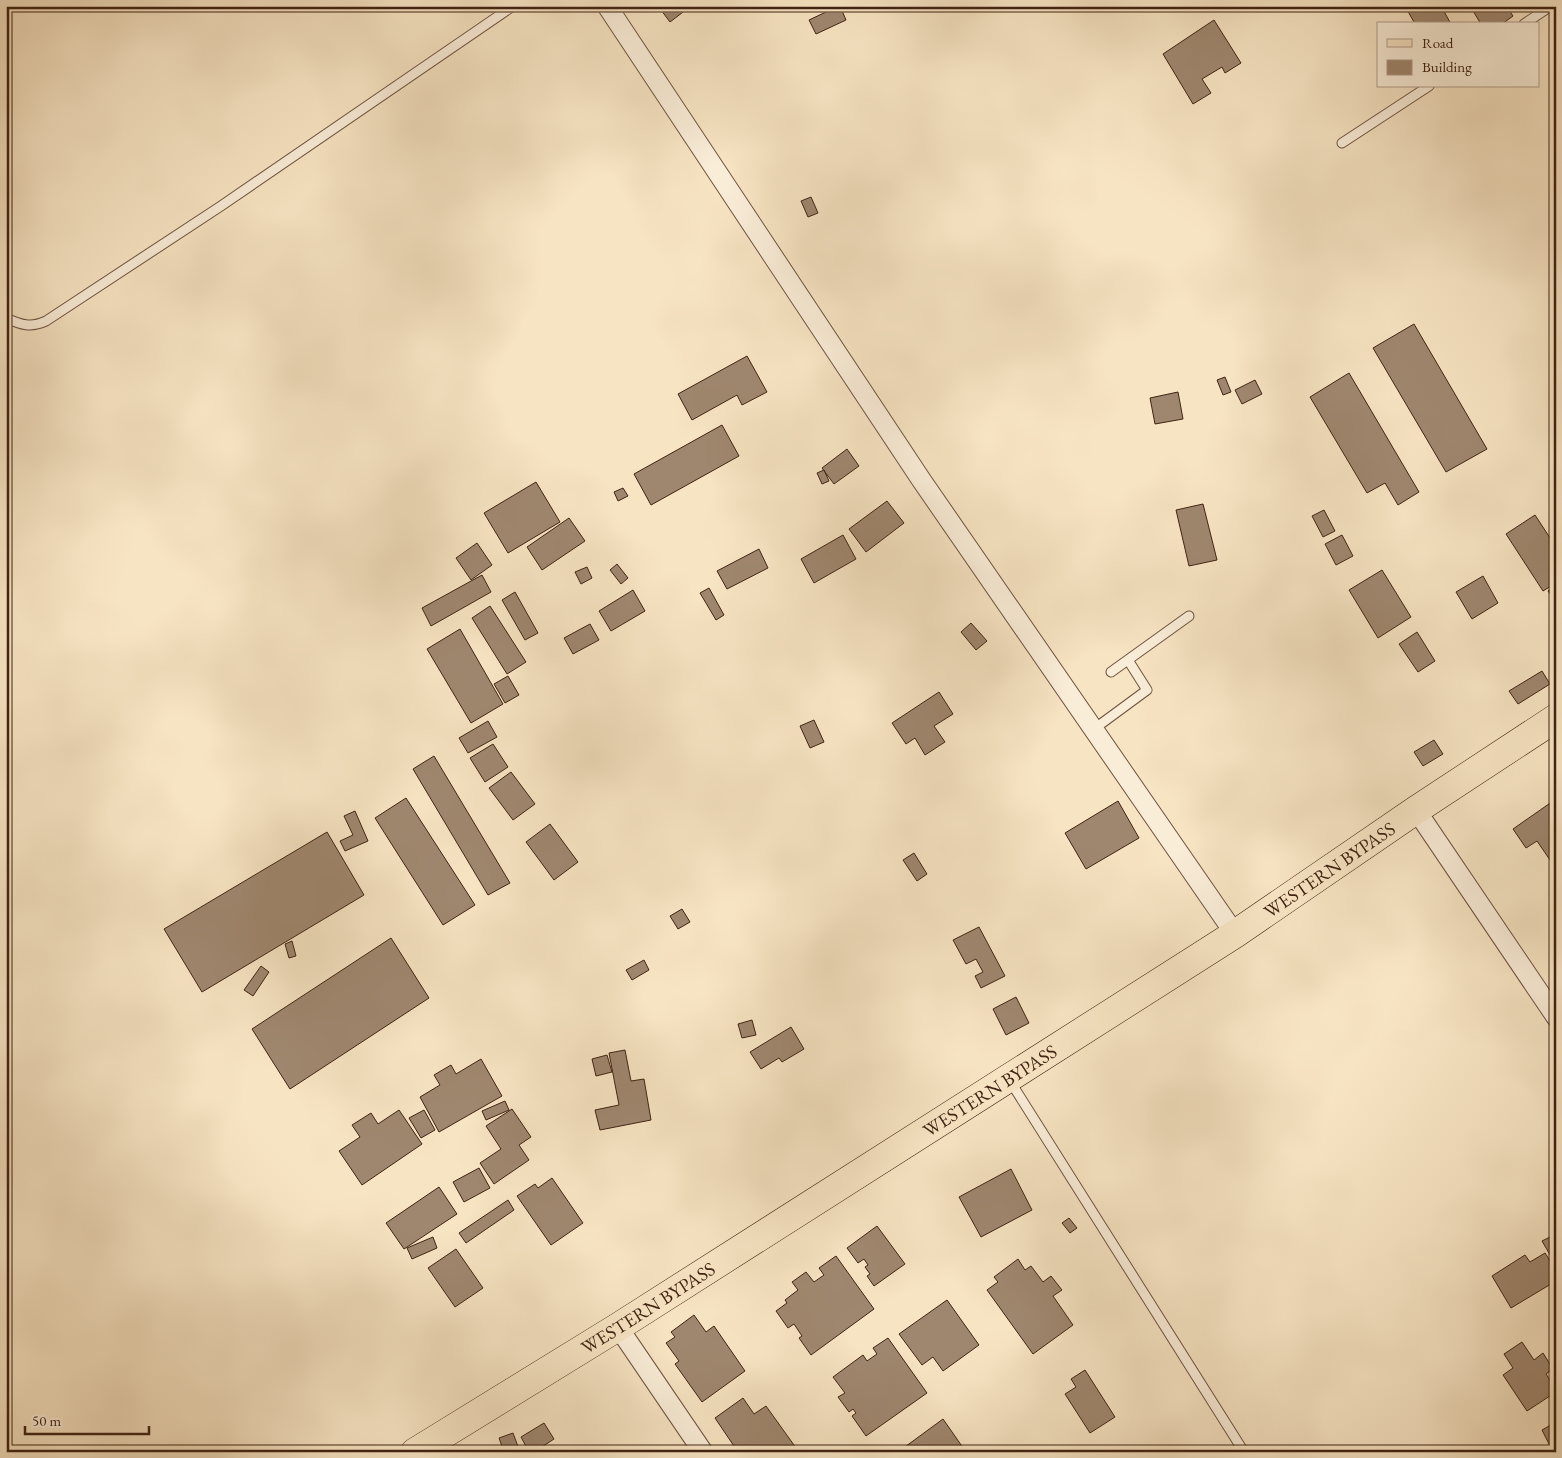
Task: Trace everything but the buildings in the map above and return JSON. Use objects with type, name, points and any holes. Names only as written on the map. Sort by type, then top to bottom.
[{"type":"main road","name":"WESTERN BYPASS","points":[[415,1452],[618,1327],[1235,934],[1416,810],[1556,718]]},
{"type":"street","points":[[607,6],[917,472],[1235,934]]},
{"type":"street","points":[[1416,810],[1556,1017]]},
{"type":"street","points":[[618,1327],[703,1452]]},
{"type":"lane","points":[[6,318],[21,325],[37,325],[46,321],[221,206],[513,6]]},
{"type":"lane","points":[[1527,22],[1551,6]]},
{"type":"lane","points":[[1342,143],[1426,88]]},
{"type":"lane","points":[[1111,672],[1189,616]]},
{"type":"lane","points":[[1094,730],[1147,690],[1128,660]]},
{"type":"lane","points":[[1009,1078],[1244,1452]]}]
